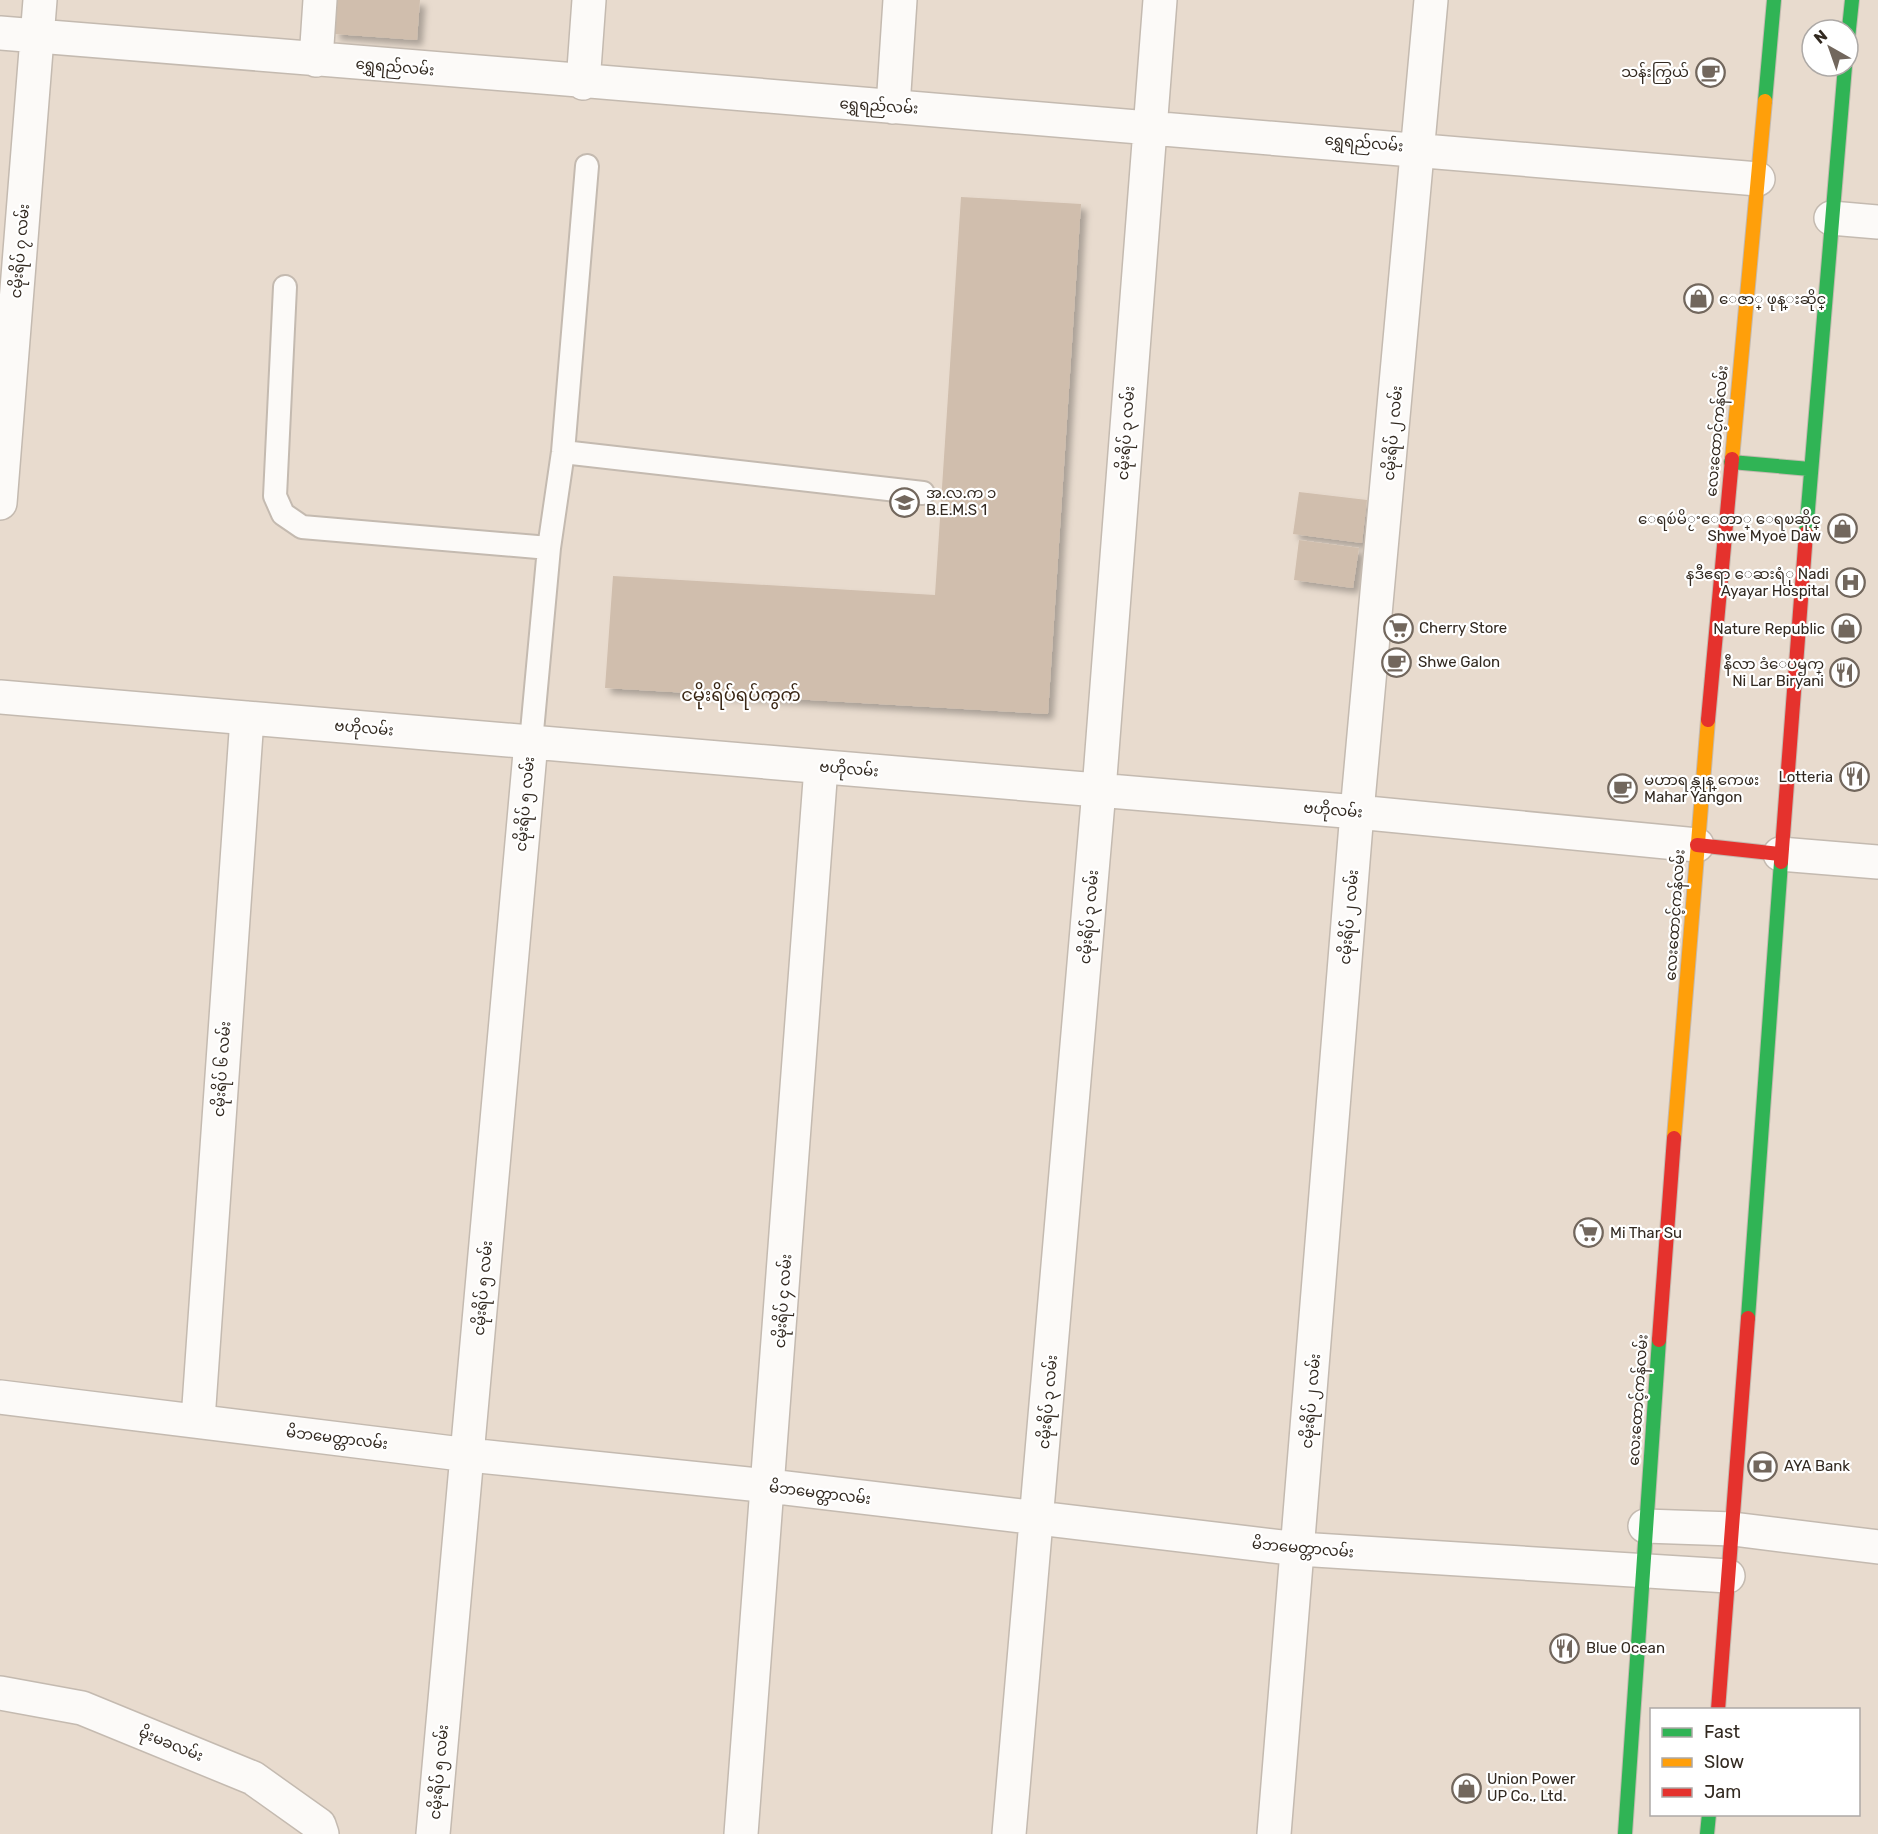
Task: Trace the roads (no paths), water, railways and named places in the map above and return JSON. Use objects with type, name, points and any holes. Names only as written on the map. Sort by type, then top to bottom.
[{"type":"main road","name":"လေးထောင့်ကန်လမ်း","points":[[1624,1834],[1641,1572],[1697,845],[1774,0]]},
{"type":"main road","points":[[1850,18],[1852,0]]},
{"type":"main road","points":[[1718,1708],[1733,1529],[1780,854],[1844,78]]},
{"type":"main road","points":[[1731,462],[1810,469]]},
{"type":"main road","points":[[1697,845],[1780,854]]},
{"type":"main road","points":[[1707,1834],[1709,1816]]},
{"type":"street","name":"ငမိုးရိပ် ၇ လမ်း","points":[[0,503],[40,0]]},
{"type":"street","points":[[316,60],[320,0]]},
{"type":"street","points":[[583,82],[589,0]]},
{"type":"street","points":[[893,107],[900,0]]},
{"type":"street","name":"ငမိုးရိပ် ၃ လမ်း","points":[[1009,1834],[1099,790],[1160,0]]},
{"type":"street","name":"ငမိုးရိပ် ၂ လမ်း","points":[[1274,1834],[1357,812],[1420,148],[1431,0]]},
{"type":"street","name":"ရွှေရည်လမ်း","points":[[0,33],[1420,148],[1758,179]]},
{"type":"street","points":[[1831,218],[1878,222]]},
{"type":"street","name":"ဗဟိုလမ်း","points":[[0,697],[1357,812],[1697,845]]},
{"type":"street","name":"ငမိုးရိပ် ၆ လမ်း","points":[[198,1420],[247,718]]},
{"type":"street","name":"ငမိုးရိပ် ၅ လမ်း","points":[[433,1834],[469,1455],[531,742]]},
{"type":"street","name":"ငမိုးရိပ် ၄ လမ်း","points":[[741,1834],[769,1486],[821,767]]},
{"type":"street","points":[[1780,854],[1878,862]]},
{"type":"street","name":"မိဘမေတ္တာလမ်း","points":[[0,1397],[469,1455],[769,1486],[1299,1548],[1728,1576]]},
{"type":"street","points":[[1645,1526],[1733,1529],[1878,1547]]},
{"type":"street","name":"မိုးမခလမ်း","points":[[0,1693],[82,1708],[253,1778],[319,1825],[322,1834]]},
{"type":"lane","points":[[531,742],[549,548],[562,452],[587,166]]},
{"type":"lane","points":[[285,287],[275,496],[283,514],[302,527],[549,548]]},
{"type":"lane","points":[[562,452],[924,493]]},
{"type":"place","name":"သန်းကြွယ်","points":[[1710,72]]},
{"type":"place","name":"ေဇာ္ ဖုန္းဆိုင္","points":[[1698,299]]},
{"type":"place","name":"အ.လ.က ၁ B.E.M.S 1","points":[[905,502]]},
{"type":"place","name":"ေရၿဴမိႂႚေတာ္ ေရၿဆိုင္ Shwe Myoe Daw","points":[[1842,528]]},
{"type":"place","name":"နဒီဧရာ ေဆးရံု Nadi Ayayar Hospital","points":[[1850,583]]},
{"type":"place","name":"Cherry Store","points":[[1398,628]]},
{"type":"place","name":"Nature Republic","points":[[1846,629]]},
{"type":"place","name":"Shwe Galon","points":[[1397,662]]},
{"type":"place","name":"နီလာ ဒံေပၝက္ Ni Lar Biryani","points":[[1845,673]]},
{"type":"place","name":"Lotteria","points":[[1854,777]]},
{"type":"place","name":"မဟာရန္ကုန္ ကေဖး Mahar Yangon","points":[[1623,789]]},
{"type":"place","name":"Mi Thar Su","points":[[1589,1233]]},
{"type":"place","name":"AYA Bank","points":[[1763,1466]]},
{"type":"place","name":"Blue Ocean","points":[[1565,1648]]},
{"type":"place","name":"Union Power UP Co., Ltd.","points":[[1466,1788]]},
{"type":"district","name":"ငမိုးရိပ်ရပ်ကွက်","points":[[741,695]]}]
